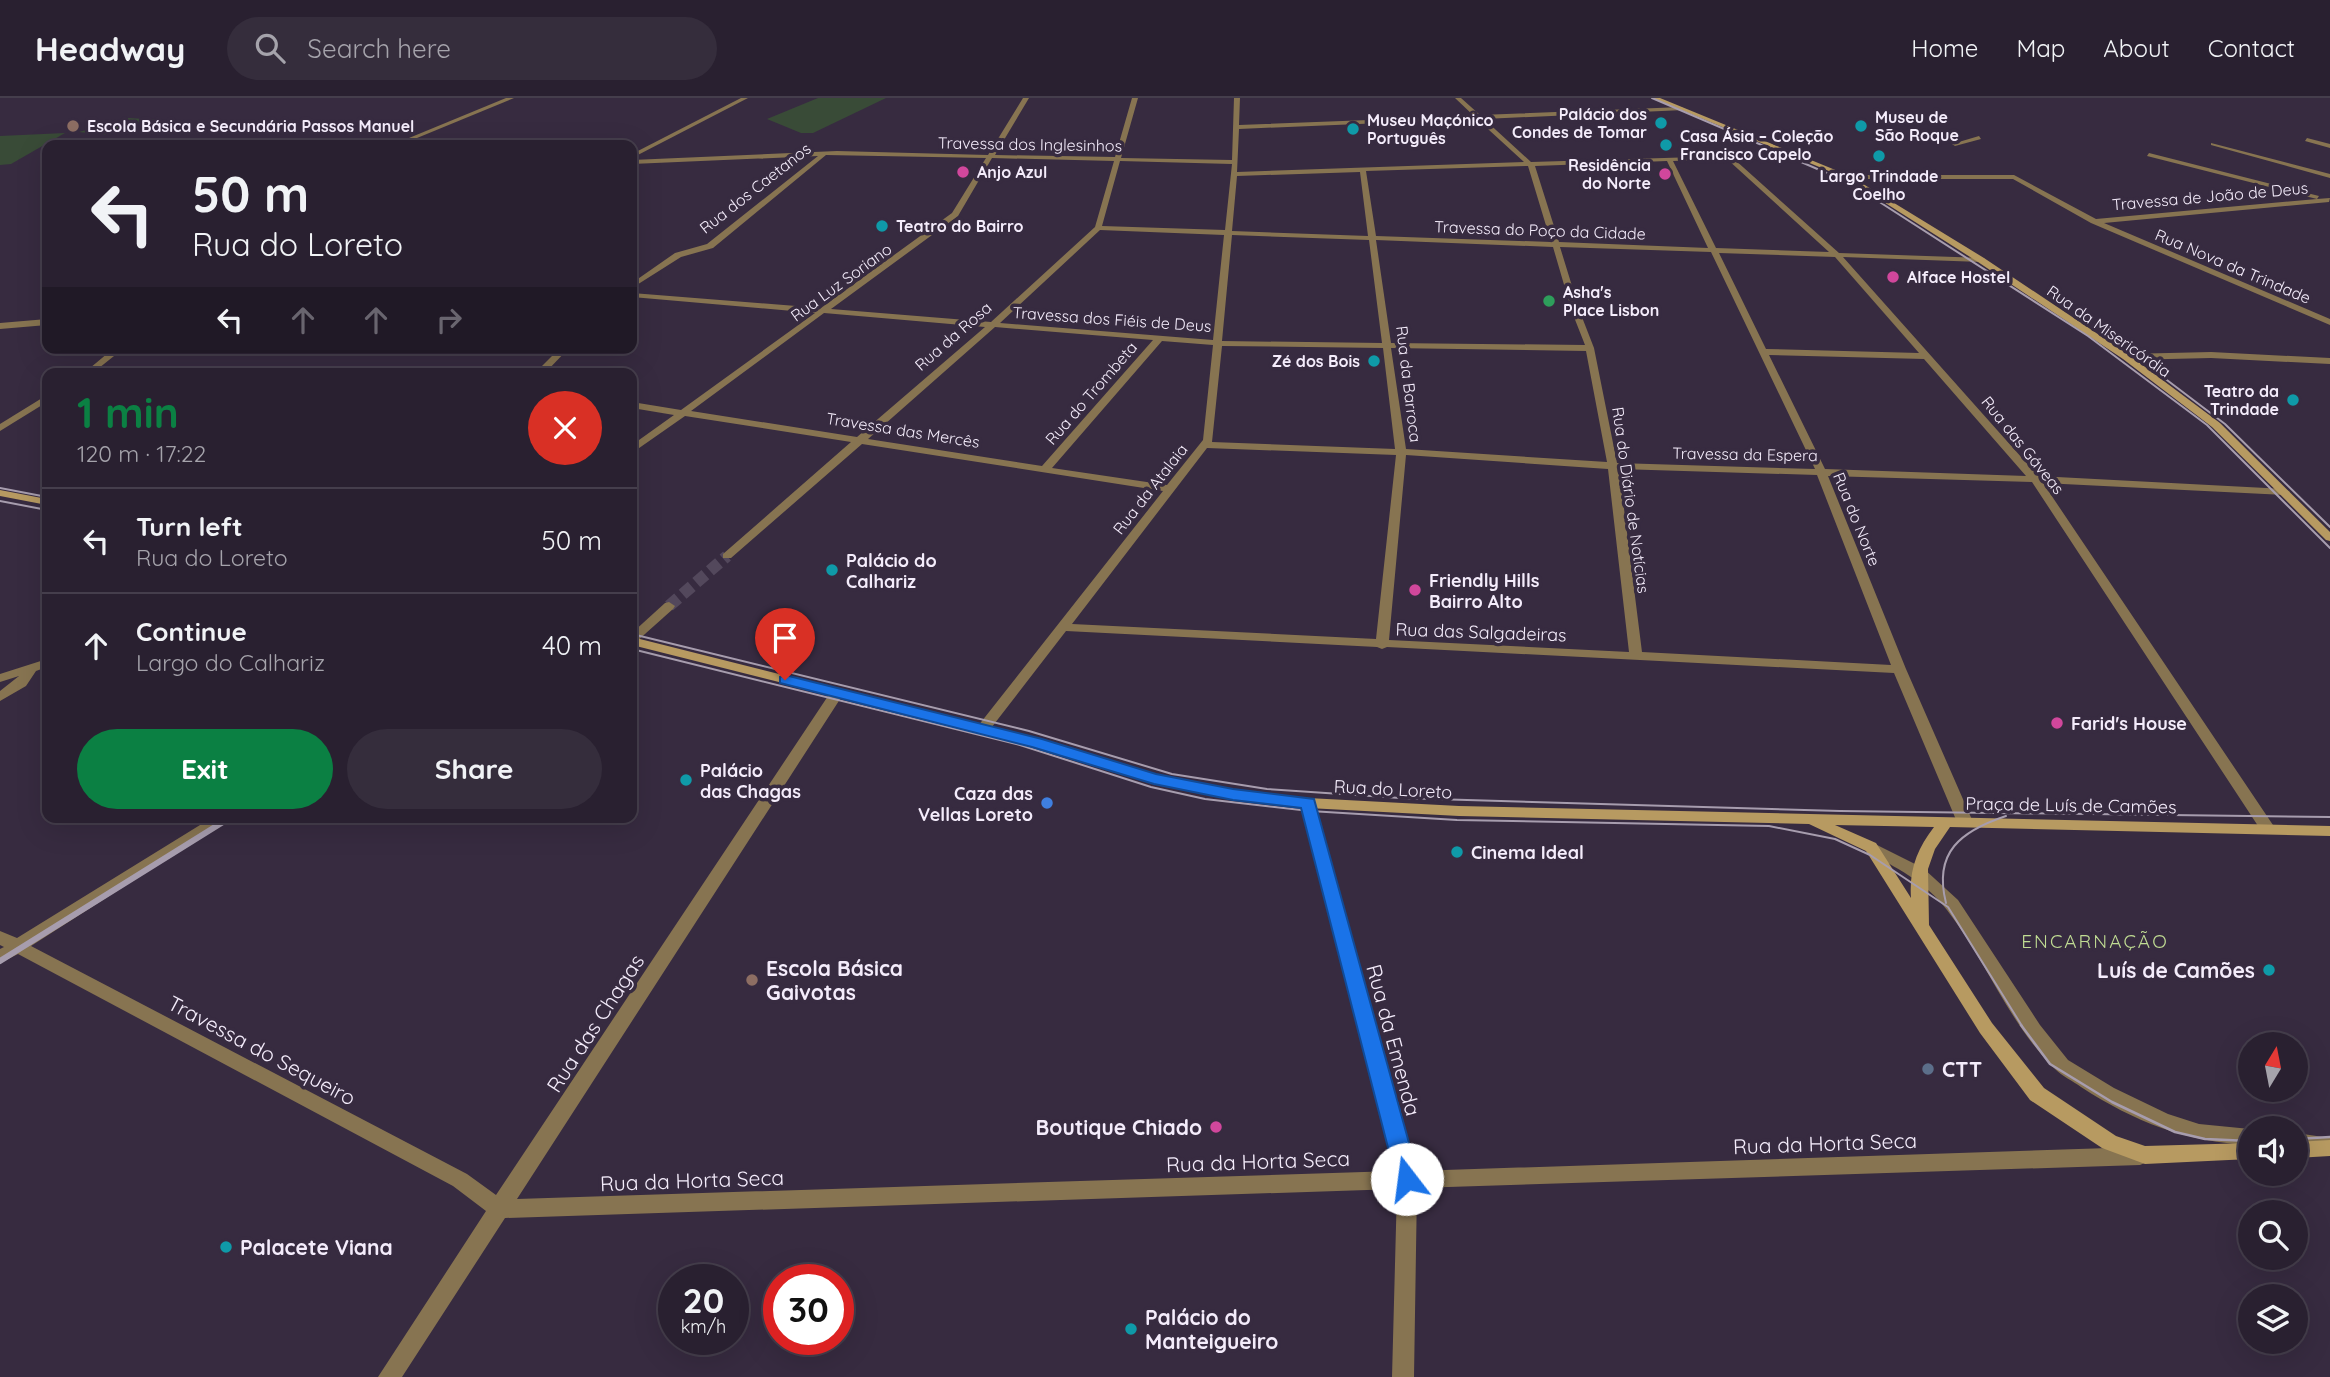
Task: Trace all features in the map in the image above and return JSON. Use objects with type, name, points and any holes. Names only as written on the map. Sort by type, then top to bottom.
[{"type":"street","points":[[406,140],[511,98]]},
{"type":"street","points":[[637,153],[744,98]]},
{"type":"street","name":"Rua Luz Soriano","points":[[637,446],[955,214],[992,158],[1026,98]]},
{"type":"street","points":[[1098,228],[1135,98]]},
{"type":"street","name":"Rua da Atalaia","points":[[983,729],[1208,439],[1234,174],[1237,98]]},
{"type":"street","points":[[1458,98],[1530,164]]},
{"type":"street","points":[[1655,98],[1848,177]]},
{"type":"street","points":[[1237,127],[1682,109]]},
{"type":"street","points":[[1955,144],[1979,138]]},
{"type":"street","points":[[2307,140],[2330,146]]},
{"type":"street","points":[[2213,144],[2330,176]]},
{"type":"street","name":"Travessa dos Inglesinhos","points":[[637,162],[824,154],[1235,162]]},
{"type":"street","name":"Rua dos Caetanos","points":[[637,283],[678,255],[710,246],[824,154]]},
{"type":"street","points":[[1234,174],[1795,155]]},
{"type":"street","points":[[2149,156],[2330,200]]},
{"type":"street","name":"Rua das Gáveas","points":[[1728,157],[1837,255],[2035,479],[2267,828]]},
{"type":"street","name":"Rua do Norte","points":[[1669,159],[1821,471],[1899,669],[1965,822]]},
{"type":"street","name":"Rua do Diário de Notícias","points":[[1530,164],[1590,348],[1613,466],[1636,655]]},
{"type":"street","name":"Rua da Barroca","points":[[1363,170],[1375,239],[1401,452],[1382,645]]},
{"type":"street","name":"Rua Nova da Trindade","points":[[1848,177],[2014,177],[2094,221],[2330,323]]},
{"type":"street","name":"Rua da Misericórdia","points":[[1848,177],[1981,260],[2126,357],[2216,425],[2330,538]]},
{"type":"street","name":"Travessa de João de Deus","points":[[2094,221],[2330,200]]},
{"type":"street","name":"Travessa do Poço da Cidade","points":[[1098,228],[1981,260]]},
{"type":"street","name":"Rua da Rosa","points":[[727,556],[993,325],[1098,228]]},
{"type":"street","name":"Travessa dos Fiéis de Deus","points":[[637,295],[1216,343],[1590,348]]},
{"type":"street","points":[[0,326],[42,322]]},
{"type":"street","name":"Rua do Trombeta","points":[[1045,469],[1160,338]]},
{"type":"street","points":[[1763,352],[1927,356]]},
{"type":"street","points":[[94,368],[112,354]]},
{"type":"street","points":[[544,368],[559,354]]},
{"type":"street","points":[[2126,357],[2211,355],[2330,361]]},
{"type":"street","points":[[0,428],[42,401]]},
{"type":"street","name":"Travessa das Mercês","points":[[637,406],[1170,489]]},
{"type":"street","name":"Travessa da Espera","points":[[1204,445],[1401,452],[1613,466],[2035,479],[2286,492]]},
{"type":"street","points":[[0,493],[42,501]]},
{"type":"street","points":[[637,635],[669,606]]},
{"type":"street","name":"Rua das Salgadeiras","points":[[1062,627],[1899,669]]},
{"type":"street","name":"Rua do Loreto","points":[[637,641],[983,729],[1154,779],[1233,794],[1308,803],[1459,811],[1811,820]]},
{"type":"street","points":[[0,678],[42,665]]},
{"type":"street","points":[[0,697],[21,683],[31,668]]},
{"type":"street","name":"Rua das Chagas","points":[[389,1377],[837,693]]},
{"type":"street","name":"Rua da Emenda","points":[[1308,803],[1407,1179],[1403,1377]]},
{"type":"street","points":[[1811,820],[1871,847],[1917,872],[1952,904],[2034,1030],[2062,1065],[2107,1094],[2163,1121],[2199,1132],[2238,1137]]},
{"type":"street","name":"Praça de Luís de Camões","points":[[1811,820],[2330,831]]},
{"type":"street","points":[[1922,924],[1917,872],[1931,841],[1947,821]]},
{"type":"street","points":[[0,957],[215,823]]},
{"type":"street","points":[[1871,847],[1986,1028],[2037,1094],[2109,1142],[2145,1156],[2238,1152]]},
{"type":"street","name":"Travessa do Sequeiro","points":[[0,937],[460,1180],[499,1209]]},
{"type":"street","points":[[2308,1143],[2330,1147]]},
{"type":"street","points":[[2308,1149],[2330,1147]]},
{"type":"street","name":"Rua da Horta Seca","points":[[499,1209],[2145,1156]]},
{"type":"green space","points":[[818,98],[886,98],[813,133],[801,133],[767,119]]},
{"type":"green space","points":[[128,118],[160,120],[109,135],[79,132]]},
{"type":"green space","points":[[65,133],[53,140],[42,140],[42,146],[11,164],[0,165],[0,136]]},
{"type":"tunnel","points":[[669,606],[727,556]]},
{"type":"tram line","points":[[1652,98],[1850,183],[2088,336],[2207,425],[2330,548]]},
{"type":"tram line","points":[[2155,371],[2225,424],[2330,527]]},
{"type":"tram line","points":[[0,488],[42,496]]},
{"type":"tram line","points":[[0,501],[42,509]]},
{"type":"tram line","points":[[637,635],[1029,731],[1172,774],[1267,789],[1400,798],[1840,811],[2330,817]]},
{"type":"tram line","points":[[637,650],[1020,745],[1151,787],[1205,799],[1310,811],[1457,820],[1769,826],[1835,839],[1870,855],[1948,907],[2022,1026]]},
{"type":"tram line","points":[[1946,903],[1944,870],[1947,857],[1954,846],[1976,829],[2006,816]]},
{"type":"tram line","points":[[2021,1025],[2050,1064],[2112,1102],[2175,1132],[2205,1139],[2238,1140]]},
{"type":"tram line","points":[[2308,1138],[2330,1137]]},
{"type":"railway","points":[[0,961],[221,823]]},
{"type":"place","name":"Palácio dos Condes de Tomar","points":[[1661,123]]},
{"type":"place","name":"Escola Básica e Secundária Passos Manuel","points":[[73,126]]},
{"type":"place","name":"Museu de São Roque","points":[[1861,126]]},
{"type":"place","name":"Museu Maçónico Português","points":[[1353,129]]},
{"type":"place","name":"Casa Ásia – Coleção Francisco Capelo","points":[[1666,145]]},
{"type":"place","name":"Largo Trindade Coelho","points":[[1879,156]]},
{"type":"place","name":"Anjo Azul","points":[[963,172]]},
{"type":"place","name":"Residência do Norte","points":[[1665,174]]},
{"type":"place","name":"Teatro do Bairro","points":[[882,226]]},
{"type":"place","name":"Alface Hostel","points":[[1893,277]]},
{"type":"place","name":"Asha's Place Lisbon","points":[[1549,301]]},
{"type":"place","name":"Zé dos Bois","points":[[1374,361]]},
{"type":"place","name":"Teatro da Trindade","points":[[2293,400]]},
{"type":"place","name":"Palácio do Calhariz","points":[[832,570]]},
{"type":"place","name":"Friendly Hills Bairro Alto","points":[[1415,590]]},
{"type":"place","name":"Farid's House","points":[[2057,723]]},
{"type":"place","name":"Palácio das Chagas","points":[[686,780]]},
{"type":"place","name":"Caza das Vellas Loreto","points":[[1047,803]]},
{"type":"place","name":"Cinema Ideal","points":[[1457,852]]},
{"type":"place","name":"Luís de Camões","points":[[2269,970]]},
{"type":"place","name":"Escola Básica Gaivotas","points":[[752,980]]},
{"type":"place","name":"CTT","points":[[1928,1069]]},
{"type":"place","name":"Boutique Chiado","points":[[1216,1127]]},
{"type":"place","name":"Palacete Viana","points":[[226,1247]]},
{"type":"place","name":"Palácio do Manteigueiro","points":[[1131,1329]]},
{"type":"district","name":"ENCARNAÇÃO","points":[[2095,941]]},
{"type":"route","points":[[785,680],[1037,743],[1154,779],[1233,794],[1308,803],[1407,1179]]}]
